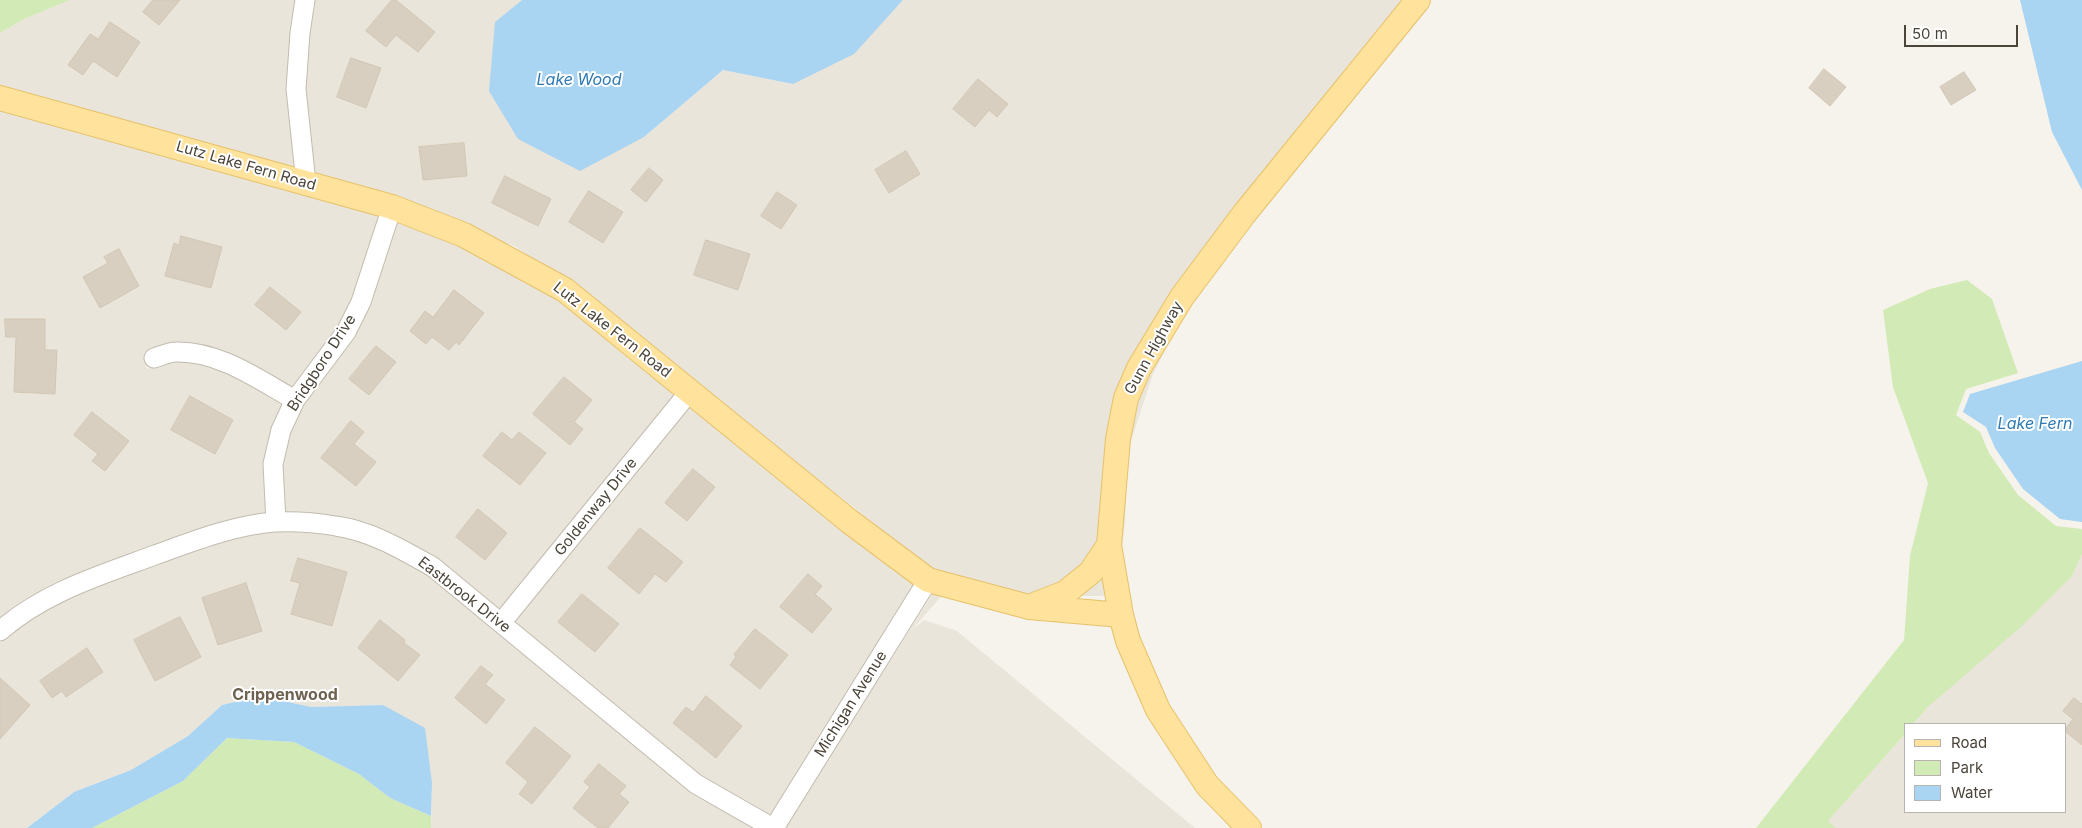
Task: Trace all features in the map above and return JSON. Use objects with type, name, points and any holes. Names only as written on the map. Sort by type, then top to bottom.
[{"type":"main road","name":"Gunn Highway","points":[[1249,828],[1207,785],[1158,710],[1128,641],[1121,615],[1108,545],[1118,439],[1126,398],[1139,368],[1182,297],[1217,250],[1418,0]]},
{"type":"main road","name":"Lutz Lake Fern Road","points":[[0,98],[392,207],[464,235],[565,290],[849,521],[928,580],[1029,607],[1121,615]]},
{"type":"main road","points":[[1029,607],[1065,593],[1091,572],[1108,545]]},
{"type":"street","points":[[305,0],[300,33],[296,89],[306,183]]},
{"type":"street","name":"Bridgboro Drive","points":[[276,522],[273,464],[281,430],[295,400],[346,332],[361,302],[392,207]]},
{"type":"street","points":[[154,358],[174,352],[202,354],[238,368],[295,400]]},
{"type":"street","name":"Goldenway Drive","points":[[501,623],[690,391]]},
{"type":"street","name":"Eastbrook Drive","points":[[0,631],[12,620],[56,594],[102,574],[216,534],[276,522],[337,526],[387,541],[433,566],[696,784],[774,828]]},
{"type":"street","name":"Michigan Avenue","points":[[774,828],[928,580]]},
{"type":"shaded area","points":[[70,0],[522,0],[495,22],[644,137],[723,70],[793,84],[903,0],[1418,0],[1193,296],[1153,374],[1128,450],[1125,521],[1117,596],[1037,596],[937,573],[697,384],[515,246],[0,89],[0,33],[24,19]]},
{"type":"shaded area","points":[[0,107],[382,213],[354,300],[339,328],[294,389],[242,360],[205,346],[176,344],[144,353],[147,369],[175,361],[199,362],[233,375],[284,404],[267,516],[0,621]]},
{"type":"shaded area","points":[[397,218],[466,242],[556,289],[684,388],[501,611],[438,560],[392,533],[340,517],[284,514],[281,464],[289,432]]},
{"type":"shaded area","points":[[696,397],[925,578],[772,817],[701,777],[513,621]]},
{"type":"shaded area","points":[[275,531],[335,534],[383,549],[428,574],[755,828],[431,828],[432,783],[383,705],[311,707],[260,696],[222,705],[188,736],[131,770],[74,792],[27,828],[0,828],[0,642],[17,627],[58,601],[104,582],[217,542]]},
{"type":"shaded area","points":[[2082,554],[2082,828],[1836,828],[1828,821],[1904,735],[1904,813],[2067,813],[2067,723],[1914,723],[1929,706],[2072,576]]},
{"type":"shaded area","points":[[937,587],[944,593],[911,631],[924,620],[957,631],[1195,828],[784,828]]},
{"type":"green space","points":[[0,0],[70,0],[24,19],[0,33]]},
{"type":"green space","points":[[1967,280],[1992,299],[2018,373],[1966,389],[1956,415],[1980,432],[1989,453],[2018,495],[2056,526],[2082,529],[2082,554],[2072,576],[2023,625],[1929,706],[1914,723],[1904,723],[1904,735],[1828,821],[1836,828],[1756,828],[1904,640],[1910,556],[1928,483],[1893,387],[1883,310],[1930,289]]},
{"type":"green space","points":[[227,738],[294,742],[359,774],[390,798],[431,816],[431,828],[92,828],[183,781]]},
{"type":"water","name":"Lake Wood","points":[[522,0],[903,0],[854,54],[793,84],[723,70],[644,137],[580,171],[518,139],[489,91],[495,22]]},
{"type":"water","points":[[2020,0],[2082,0],[2082,190],[2052,132]]},
{"type":"water","name":"Lake Fern","points":[[2082,361],[2082,522],[2060,519],[2023,489],[1995,448],[1986,427],[1963,412],[1970,394]]},
{"type":"water","points":[[260,696],[311,707],[383,705],[425,728],[432,783],[431,816],[390,798],[359,774],[294,742],[227,738],[183,781],[92,828],[27,828],[74,792],[131,770],[188,736],[222,705]]},
{"type":"building","points":[[153,0],[180,0],[159,25],[143,12]]},
{"type":"building","points":[[392,0],[396,0],[435,32],[418,52],[396,35],[386,47],[366,31]]},
{"type":"building","points":[[110,22],[140,42],[117,77],[93,61],[83,75],[68,65],[90,34],[98,39]]},
{"type":"building","points":[[351,58],[381,68],[366,108],[337,97]]},
{"type":"building","points":[[1824,69],[1846,87],[1830,106],[1809,88]]},
{"type":"building","points":[[1964,72],[1976,90],[1951,105],[1940,87]]},
{"type":"building","points":[[978,79],[1008,104],[997,117],[989,110],[975,127],[953,109]]},
{"type":"building","points":[[464,143],[467,176],[423,180],[419,147]]},
{"type":"building","points":[[906,151],[920,174],[889,193],[875,170]]},
{"type":"building","points":[[649,168],[663,180],[646,202],[631,190]]},
{"type":"building","points":[[505,176],[551,199],[538,226],[492,203]]},
{"type":"building","points":[[589,191],[623,212],[603,243],[569,222]]},
{"type":"building","points":[[777,192],[797,205],[781,229],[761,216]]},
{"type":"building","points":[[181,236],[222,247],[211,288],[165,276],[174,243],[179,245]]},
{"type":"building","points":[[706,240],[750,254],[738,290],[694,275]]},
{"type":"building","points":[[119,249],[139,286],[100,308],[83,277],[108,263],[104,257]]},
{"type":"building","points":[[270,287],[301,312],[286,330],[255,305]]},
{"type":"building","points":[[454,290],[484,313],[459,345],[456,342],[449,350],[432,337],[426,344],[410,331],[425,311],[433,317]]},
{"type":"building","points":[[5,319],[45,319],[45,350],[57,350],[55,394],[14,392],[16,337],[6,337]]},
{"type":"building","points":[[376,346],[396,362],[369,395],[349,379]]},
{"type":"building","points":[[564,377],[592,400],[574,422],[583,429],[570,445],[533,414]]},
{"type":"building","points":[[190,396],[233,420],[215,454],[171,430]]},
{"type":"building","points":[[92,412],[129,441],[105,471],[92,461],[98,454],[74,435]]},
{"type":"building","points":[[351,421],[364,432],[354,444],[376,462],[356,486],[321,458]]},
{"type":"building","points":[[502,432],[512,440],[519,432],[546,453],[520,485],[483,456]]},
{"type":"building","points":[[693,469],[715,487],[687,521],[665,503]]},
{"type":"building","points":[[478,509],[507,533],[485,560],[456,537]]},
{"type":"building","points":[[640,528],[683,562],[666,582],[655,574],[639,594],[608,568]]},
{"type":"building","points":[[298,558],[347,572],[332,626],[291,614],[300,583],[291,581]]},
{"type":"building","points":[[808,574],[822,586],[815,594],[832,609],[812,633],[780,607]]},
{"type":"building","points":[[246,583],[262,631],[218,645],[202,598]]},
{"type":"building","points":[[582,594],[619,624],[595,652],[558,622]]},
{"type":"building","points":[[180,617],[201,657],[155,681],[134,640]]},
{"type":"building","points":[[380,620],[405,640],[404,643],[420,655],[398,681],[358,648]]},
{"type":"building","points":[[755,629],[788,655],[760,689],[730,665],[736,657],[734,655]]},
{"type":"building","points":[[87,648],[103,672],[66,697],[62,691],[52,698],[40,681]]},
{"type":"building","points":[[481,666],[493,675],[485,684],[505,700],[486,724],[455,698]]},
{"type":"building","points":[[0,678],[30,705],[0,739]]},
{"type":"building","points":[[706,696],[742,726],[716,758],[673,723],[686,707],[693,712]]},
{"type":"building","points":[[2074,698],[2082,704],[2082,745],[2067,733],[2067,727],[2073,719],[2063,711]]},
{"type":"building","points":[[535,727],[571,756],[532,804],[519,794],[528,782],[506,763]]},
{"type":"building","points":[[599,764],[626,786],[619,794],[629,802],[608,828],[598,828],[573,808],[590,787],[584,782]]},
{"type":"district","name":"Crippenwood","points":[[285,695]]}]
